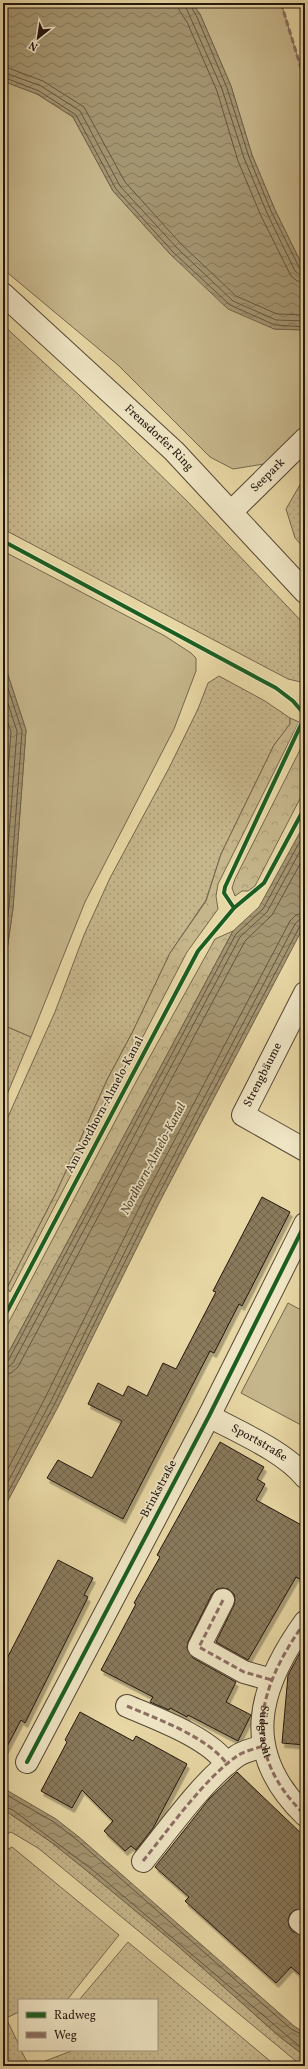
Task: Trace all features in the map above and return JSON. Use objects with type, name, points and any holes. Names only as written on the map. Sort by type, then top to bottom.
[{"type":"street","name":"Frensdorfer Ring","points":[[3,294],[174,451],[305,592]]},
{"type":"street","name":"Seepark","points":[[231,512],[305,439]]},
{"type":"street","name":"Strengbäume","points":[[305,993],[243,1115],[305,1150]]},
{"type":"street","name":"Brinkstraße","points":[[27,1762],[209,1416],[305,1224]]},
{"type":"street","name":"Sportstraße","points":[[209,1416],[285,1458],[297,1467],[305,1477]]},
{"type":"street","points":[[223,1600],[199,1647],[244,1672],[272,1680]]},
{"type":"street","name":"Südgracht","points":[[305,1622],[281,1660],[272,1680],[263,1715],[263,1746],[270,1768],[283,1790],[305,1815]]},
{"type":"street","points":[[127,1706],[167,1723],[207,1745],[220,1753],[227,1764]]},
{"type":"street","points":[[143,1861],[211,1779],[239,1755],[263,1746]]},
{"type":"green space","points":[[192,3],[281,3],[305,81],[305,271],[275,210],[252,155],[231,86],[200,14]]},
{"type":"green space","points":[[3,81],[37,94],[73,117],[113,191],[171,255],[274,329],[305,330],[305,427],[286,448],[264,464],[233,469],[210,457],[118,365],[3,269]]},
{"type":"green space","points":[[3,325],[79,395],[189,503],[305,625],[305,683],[288,679],[3,529]]},
{"type":"green space","points":[[305,476],[305,549],[295,538],[286,509]]},
{"type":"green space","points":[[3,551],[165,636],[196,658],[196,671],[174,729],[85,902],[31,1037],[3,1025],[3,978],[13,908],[26,730],[3,660]]},
{"type":"green space","points":[[219,676],[265,701],[290,718],[290,724],[274,745],[221,854],[206,900],[170,953],[133,1031],[107,1080],[57,1191],[7,1288],[3,1288],[3,1128],[55,1012],[84,935],[110,878],[169,768],[198,709],[208,683]]},
{"type":"green space","points":[[290,718],[299,722],[218,884],[216,896],[218,909],[187,952],[10,1292],[7,1288],[57,1191],[107,1080],[133,1031],[170,953],[206,901],[221,854],[274,745],[290,724]]},
{"type":"green space","points":[[305,740],[305,789],[255,886],[248,891],[242,891],[235,896],[232,888],[235,879]]},
{"type":"green space","points":[[233,931],[3,1363],[3,1333],[137,1080],[215,939]]},
{"type":"green space","points":[[3,1025],[31,1037],[3,1104]]},
{"type":"green space","points":[[288,1303],[305,1312],[305,1418],[301,1425],[241,1393]]},
{"type":"green space","points":[[3,1809],[51,1842],[178,1946],[280,2037],[305,2056],[305,2066],[302,2066],[38,1848],[11,1832],[3,1836]]},
{"type":"green space","points":[[12,1847],[119,1935],[68,1999],[18,1999],[18,2012],[6,2018],[18,2043],[18,2051],[22,2051],[29,2066],[3,2066],[3,1852]]},
{"type":"green space","points":[[128,1942],[276,2066],[32,2066],[71,2051],[158,2051],[158,1999],[80,1999]]},
{"type":"water","points":[[3,3],[192,3],[200,14],[231,86],[252,155],[275,210],[305,271],[305,330],[274,329],[228,309],[171,255],[113,191],[73,117],[37,94],[3,81]]},
{"type":"water","points":[[3,660],[26,730],[13,908],[3,978]]},
{"type":"water","name":"Nordhorn-Almelo-Kanal","points":[[305,823],[305,924],[159,1203],[58,1407],[3,1510],[3,1363],[233,931],[259,907]]},
{"type":"water","points":[[3,1788],[56,1819],[79,1837],[294,2026],[305,2033],[305,2056],[280,2037],[178,1946],[91,1874],[51,1842],[3,1809]]},
{"type":"building","points":[[262,1197],[290,1212],[242,1306],[239,1304],[214,1353],[210,1351],[123,1519],[47,1478],[58,1460],[92,1478],[122,1421],[88,1404],[98,1383],[123,1396],[128,1386],[147,1396],[163,1363],[176,1369],[216,1292],[213,1291]]},
{"type":"building","points":[[220,1442],[264,1467],[257,1479],[265,1484],[256,1500],[305,1527],[305,1582],[296,1577],[248,1660],[216,1642],[234,1605],[234,1594],[228,1589],[217,1589],[212,1594],[188,1642],[187,1648],[193,1658],[236,1682],[226,1702],[251,1715],[238,1741],[188,1715],[187,1717],[170,1708],[169,1710],[150,1702],[153,1697],[101,1670],[136,1604],[134,1603],[160,1557],[157,1555]]},
{"type":"building","points":[[58,1560],[93,1578],[84,1595],[88,1597],[25,1723],[21,1720],[3,1754],[3,1666]]},
{"type":"building","points":[[301,1651],[305,1651],[305,1745],[282,1743],[288,1675]]},
{"type":"building","points":[[80,1712],[133,1741],[136,1736],[187,1764],[153,1828],[136,1850],[131,1846],[125,1851],[104,1831],[113,1821],[82,1790],[72,1808],[41,1791],[67,1742],[65,1740]]},
{"type":"building","points":[[237,1772],[305,1837],[305,1910],[295,1910],[290,1914],[288,1920],[292,1931],[305,1937],[305,1979],[291,1967],[276,1983],[185,1901],[189,1897],[155,1867],[209,1799]]},
{"type":"marked path","points":[[281,3],[305,81]]},
{"type":"marked path","points":[[223,1600],[199,1647],[244,1672],[272,1680]]},
{"type":"marked path","points":[[305,1622],[289,1647],[276,1672],[267,1696],[263,1720],[264,1744],[271,1768],[284,1791],[305,1815]]},
{"type":"marked path","points":[[127,1706],[195,1737],[208,1745],[227,1764]]},
{"type":"marked path","points":[[143,1861],[187,1805],[212,1778],[240,1754],[263,1746]]},
{"type":"marked path","points":[[300,1921],[305,1925]]},
{"type":"cycle path","points":[[3,541],[276,688],[293,701],[305,715]]},
{"type":"cycle path","points":[[234,908],[224,893],[225,887],[305,716]]},
{"type":"cycle path","name":"Am Nordhorn-Almelo-Kanal","points":[[3,1319],[198,951],[234,908],[264,883],[305,807]]},
{"type":"cycle path","points":[[27,1762],[209,1416],[305,1224]]}]
